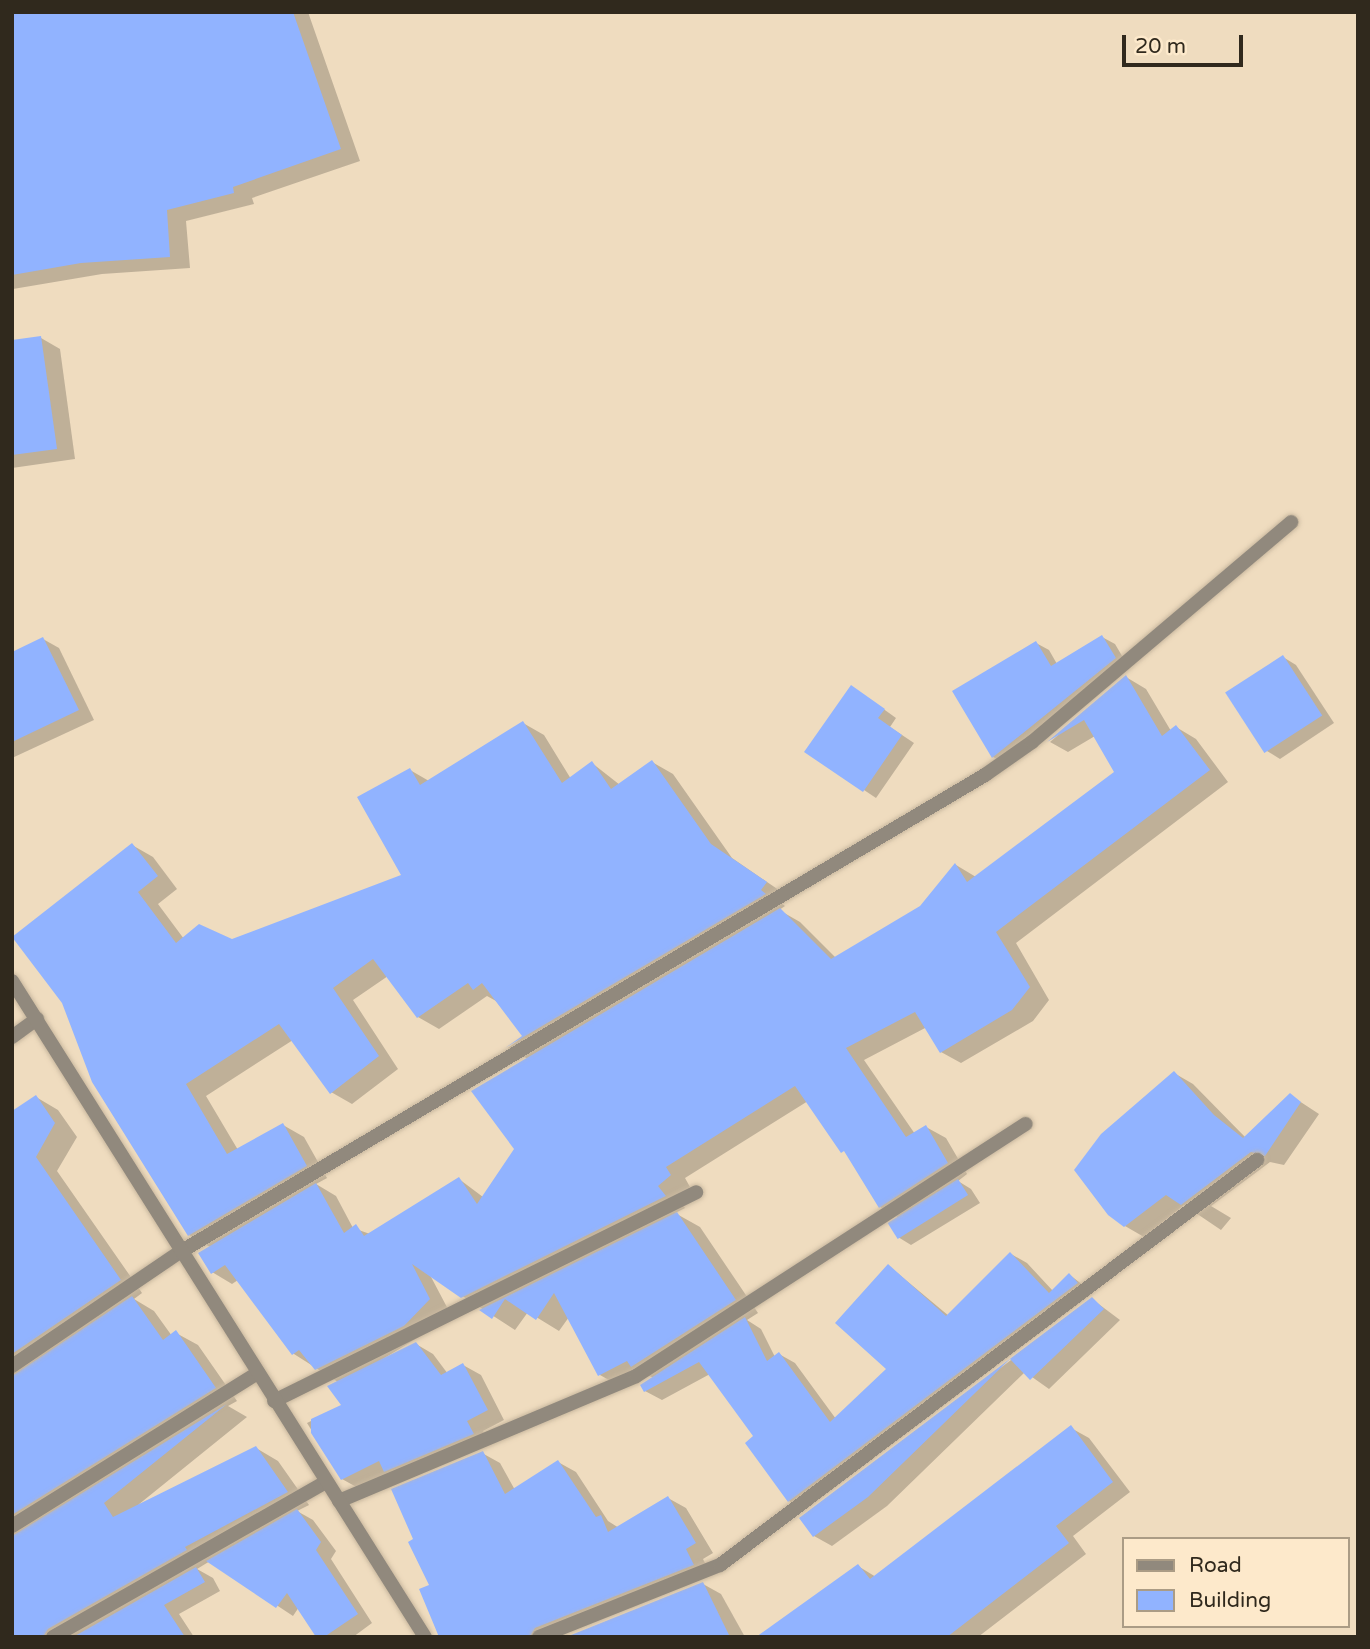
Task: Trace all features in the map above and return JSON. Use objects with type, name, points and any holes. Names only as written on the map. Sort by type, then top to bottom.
[{"type":"street","points":[[12,1366],[180,1252],[985,775],[1032,742],[1291,522]]},
{"type":"street","points":[[12,981],[180,1252],[425,1637]]},
{"type":"street","points":[[12,1037],[37,1019]]},
{"type":"street","points":[[339,1501],[636,1377],[1026,1124]]},
{"type":"street","points":[[539,1637],[720,1565],[1257,1160]]},
{"type":"street","points":[[275,1401],[696,1192]]},
{"type":"street","points":[[12,1526],[258,1373]]},
{"type":"street","points":[[53,1637],[326,1482]]},
{"type":"building","points":[[12,12],[293,12],[341,149],[233,187],[234,193],[167,210],[170,257],[81,263],[12,275]]},
{"type":"building","points":[[41,336],[57,449],[12,455],[12,340]]},
{"type":"building","points":[[1102,635],[1116,658],[992,758],[952,691],[1036,641],[1051,666]]},
{"type":"building","points":[[43,637],[79,710],[12,742],[12,652]]},
{"type":"building","points":[[1283,655],[1322,715],[1264,753],[1225,693]]},
{"type":"building","points":[[1126,675],[1162,736],[1176,725],[1210,770],[996,932],[1030,987],[1012,1010],[940,1053],[915,1012],[846,1048],[906,1137],[926,1125],[948,1163],[879,1208],[844,1151],[841,1153],[795,1086],[666,1167],[671,1175],[658,1186],[666,1196],[461,1298],[412,1264],[430,1299],[404,1326],[315,1370],[299,1350],[292,1355],[225,1265],[211,1274],[198,1253],[316,1183],[344,1233],[356,1224],[364,1236],[459,1177],[477,1204],[514,1149],[471,1091],[780,908],[831,959],[920,906],[955,863],[967,882],[1114,772],[1084,720],[1047,742]]},
{"type":"building","points":[[851,685],[885,709],[878,718],[902,735],[863,792],[804,752]]},
{"type":"building","points":[[523,721],[562,783],[592,761],[611,789],[652,760],[711,844],[767,882],[761,890],[766,894],[505,1048],[522,1036],[482,983],[473,990],[468,983],[417,1018],[373,959],[333,988],[379,1056],[330,1094],[279,1024],[186,1084],[227,1154],[283,1123],[307,1166],[188,1236],[92,1082],[62,1003],[12,937],[132,843],[158,876],[138,892],[176,943],[199,924],[232,939],[401,875],[357,797],[410,768],[420,785]]},
{"type":"building","points":[[1174,1071],[1214,1115],[1243,1138],[1290,1093],[1301,1102],[1265,1156],[1251,1152],[1181,1205],[1166,1195],[1124,1227],[1108,1215],[1074,1170],[1101,1134]]},
{"type":"building","points":[[36,1095],[55,1123],[36,1157],[121,1280],[12,1354],[12,1111]]},
{"type":"building","points":[[958,1179],[968,1195],[898,1239],[888,1223]]},
{"type":"building","points":[[677,1212],[736,1300],[631,1367],[627,1361],[598,1376],[554,1293],[536,1320],[505,1299],[492,1319],[479,1310]]},
{"type":"building","points":[[1010,1252],[1049,1293],[1069,1273],[1078,1283],[788,1502],[745,1443],[753,1436],[699,1362],[644,1392],[640,1385],[745,1317],[767,1361],[779,1352],[830,1422],[886,1369],[835,1323],[888,1264],[946,1316]]},
{"type":"building","points":[[132,1296],[163,1340],[176,1330],[216,1388],[12,1515],[12,1376]]},
{"type":"building","points":[[1092,1297],[1104,1309],[1030,1380],[1010,1359],[868,1497],[813,1537],[799,1518]]},
{"type":"building","points":[[416,1342],[441,1375],[463,1363],[488,1410],[467,1421],[474,1434],[384,1472],[379,1461],[341,1480],[311,1433],[311,1419],[341,1405],[327,1386]]},
{"type":"building","points":[[227,1404],[104,1503],[113,1517],[256,1446],[288,1492],[185,1547],[187,1550],[48,1629],[43,1637],[12,1637],[12,1536]]},
{"type":"building","points":[[1071,1425],[1113,1482],[1056,1526],[1069,1543],[947,1637],[756,1637],[858,1564],[870,1579]]},
{"type":"building","points":[[483,1451],[505,1494],[558,1460],[596,1517],[601,1515],[608,1532],[668,1496],[696,1543],[686,1549],[694,1565],[535,1628],[530,1637],[439,1637],[419,1589],[429,1585],[408,1542],[413,1539],[391,1489]]},
{"type":"building","points":[[297,1509],[321,1542],[316,1550],[358,1614],[324,1637],[316,1637],[287,1593],[276,1608],[206,1561]]},
{"type":"building","points":[[196,1567],[205,1582],[164,1605],[185,1637],[73,1637]]},
{"type":"building","points":[[703,1582],[730,1637],[566,1637]]}]
